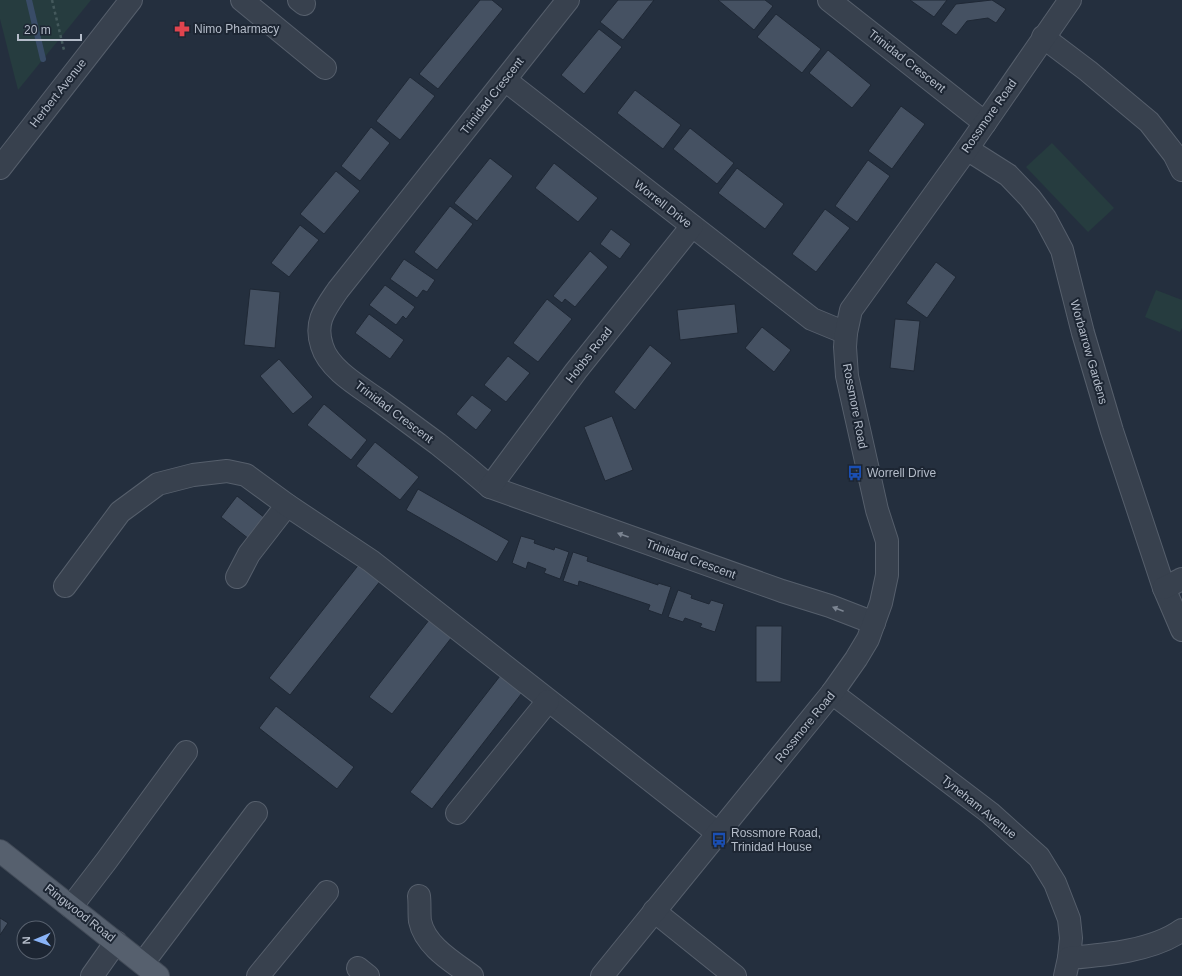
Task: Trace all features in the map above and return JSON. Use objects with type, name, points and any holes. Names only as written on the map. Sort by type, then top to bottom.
[{"type":"main road","name":"Ringwood Road","points":[[0,851],[151,970]]},
{"type":"street","name":"Herbert Avenue","points":[[0,168],[131,0]]},
{"type":"street","points":[[242,0],[326,68]]},
{"type":"street","name":"Trinidad Crescent","points":[[568,0],[338,290],[322,314],[320,336],[322,347],[326,356],[340,372],[471,470],[490,487],[782,591],[830,606],[874,623]]},
{"type":"street","name":"Trinidad Crescent","points":[[830,0],[985,123]]},
{"type":"street","name":"Rossmore Road","points":[[602,976],[832,693],[868,639],[881,603],[887,575],[887,541],[877,510],[847,376],[845,347],[846,333],[851,310],[985,123],[1070,0]]},
{"type":"street","points":[[1043,37],[1088,71],[1149,122],[1174,154],[1182,170]]},
{"type":"street","name":"Worrell Drive","points":[[505,80],[812,319],[846,333]]},
{"type":"street","name":"Worbarrow Gardens","points":[[967,148],[1008,175],[1030,198],[1045,218],[1062,250],[1083,333],[1112,431],[1173,583],[1182,630]]},
{"type":"street","name":"Hobbs Road","points":[[490,487],[576,371],[692,226]]},
{"type":"street","points":[[65,586],[120,512],[158,484],[193,475],[227,471],[246,475],[287,505],[371,561],[718,834]]},
{"type":"street","points":[[237,577],[249,554],[287,505]]},
{"type":"street","name":"Tyneham Avenue","points":[[832,693],[990,813],[1039,857],[1055,882],[1069,919],[1071,938],[1067,967]]},
{"type":"street","points":[[457,813],[548,700]]},
{"type":"street","points":[[71,906],[107,860],[186,752]]},
{"type":"street","points":[[151,970],[256,813]]},
{"type":"street","points":[[258,976],[327,892]]},
{"type":"street","points":[[420,896],[420,922],[426,936],[440,952],[472,976]]},
{"type":"street","points":[[654,911],[736,976]]},
{"type":"street","points":[[1067,967],[1098,955],[1143,948],[1182,930]]},
{"type":"street","points":[[92,976],[116,942]]},
{"type":"path","points":[[52,0],[71,76]]},
{"type":"green space","points":[[0,0],[91,0],[18,90],[0,19]]},
{"type":"green space","points":[[1052,143],[1114,208],[1088,232],[1026,167]]},
{"type":"green space","points":[[1156,290],[1182,300],[1182,328],[1180,332],[1145,317]]},
{"type":"building","points":[[480,0],[492,0],[503,9],[438,89],[419,74]]},
{"type":"building","points":[[618,0],[654,0],[623,40],[600,22]]},
{"type":"building","points":[[718,0],[765,0],[773,6],[754,30]]},
{"type":"building","points":[[910,0],[947,0],[934,17]]},
{"type":"building","points":[[992,0],[1006,9],[996,23],[988,18],[967,21],[956,35],[941,24],[956,4]]},
{"type":"building","points":[[776,14],[821,49],[802,73],[757,37]]},
{"type":"building","points":[[599,29],[622,47],[584,94],[561,75]]},
{"type":"building","points":[[828,50],[871,85],[852,108],[809,73]]},
{"type":"building","points":[[410,77],[435,96],[400,140],[376,121]]},
{"type":"building","points":[[635,90],[681,125],[663,149],[617,113]]},
{"type":"building","points":[[901,106],[925,124],[892,169],[868,151]]},
{"type":"building","points":[[371,127],[390,143],[360,181],[341,166]]},
{"type":"building","points":[[690,128],[734,163],[717,184],[673,149]]},
{"type":"building","points":[[490,158],[513,176],[477,221],[454,203]]},
{"type":"building","points":[[868,160],[890,176],[857,222],[835,206]]},
{"type":"building","points":[[554,163],[598,198],[578,222],[535,188]]},
{"type":"building","points":[[737,168],[784,204],[765,229],[718,193]]},
{"type":"building","points":[[336,171],[360,191],[324,234],[300,214]]},
{"type":"building","points":[[450,206],[473,224],[437,270],[414,252]]},
{"type":"building","points":[[825,209],[850,228],[816,272],[792,254]]},
{"type":"building","points":[[300,225],[319,240],[289,277],[271,263]]},
{"type":"building","points":[[611,229],[631,244],[620,259],[600,244]]},
{"type":"building","points":[[590,251],[608,267],[575,307],[565,299],[562,303],[553,296]]},
{"type":"building","points":[[404,259],[435,280],[427,292],[423,290],[417,298],[390,279]]},
{"type":"building","points":[[936,262],[956,277],[927,318],[906,303]]},
{"type":"building","points":[[385,285],[415,307],[406,319],[403,316],[396,325],[369,305]]},
{"type":"building","points":[[250,289],[280,292],[275,348],[244,345]]},
{"type":"building","points":[[547,299],[572,319],[538,362],[513,343]]},
{"type":"building","points":[[735,304],[738,333],[680,340],[677,310]]},
{"type":"building","points":[[369,314],[404,340],[390,359],[355,333]]},
{"type":"building","points":[[895,319],[920,321],[914,371],[890,368]]},
{"type":"building","points":[[762,327],[791,350],[774,372],[745,348]]},
{"type":"building","points":[[650,345],[672,363],[635,410],[614,392]]},
{"type":"building","points":[[508,356],[530,373],[506,402],[484,385]]},
{"type":"building","points":[[279,359],[313,397],[293,414],[260,376]]},
{"type":"building","points":[[472,395],[492,410],[476,430],[456,414]]},
{"type":"building","points":[[324,404],[367,440],[351,460],[307,425]]},
{"type":"building","points":[[612,416],[633,470],[605,481],[584,427]]},
{"type":"building","points":[[375,442],[419,477],[400,500],[356,466]]},
{"type":"building","points":[[418,489],[509,541],[497,562],[406,510]]},
{"type":"building","points":[[237,496],[265,518],[249,539],[221,517]]},
{"type":"building","points":[[521,536],[535,540],[534,543],[554,550],[555,547],[569,552],[560,579],[544,573],[546,569],[528,562],[526,569],[512,563]]},
{"type":"building","points":[[573,552],[588,557],[587,561],[658,585],[658,583],[671,587],[662,615],[648,610],[650,605],[579,581],[578,586],[563,581]]},
{"type":"building","points":[[360,563],[381,580],[290,695],[269,678]]},
{"type":"building","points":[[678,590],[692,595],[691,598],[709,604],[711,600],[724,604],[715,632],[700,627],[702,624],[685,618],[683,622],[668,617]]},
{"type":"building","points":[[429,620],[452,637],[392,714],[369,697]]},
{"type":"building","points":[[756,626],[782,626],[781,682],[756,682]]},
{"type":"building","points":[[500,676],[522,693],[432,809],[410,792]]},
{"type":"building","points":[[276,706],[354,767],[337,789],[259,728]]},
{"type":"building","points":[[0,918],[8,923],[0,935]]},
{"type":"waterway","points":[[29,0],[43,59]]},
{"type":"place","name":"Nimo Pharmacy","points":[[182,29]]},
{"type":"place","name":"Worrell Drive","points":[[855,473]]},
{"type":"place","name":"Rossmore Road, Trinidad House","points":[[719,840]]}]
